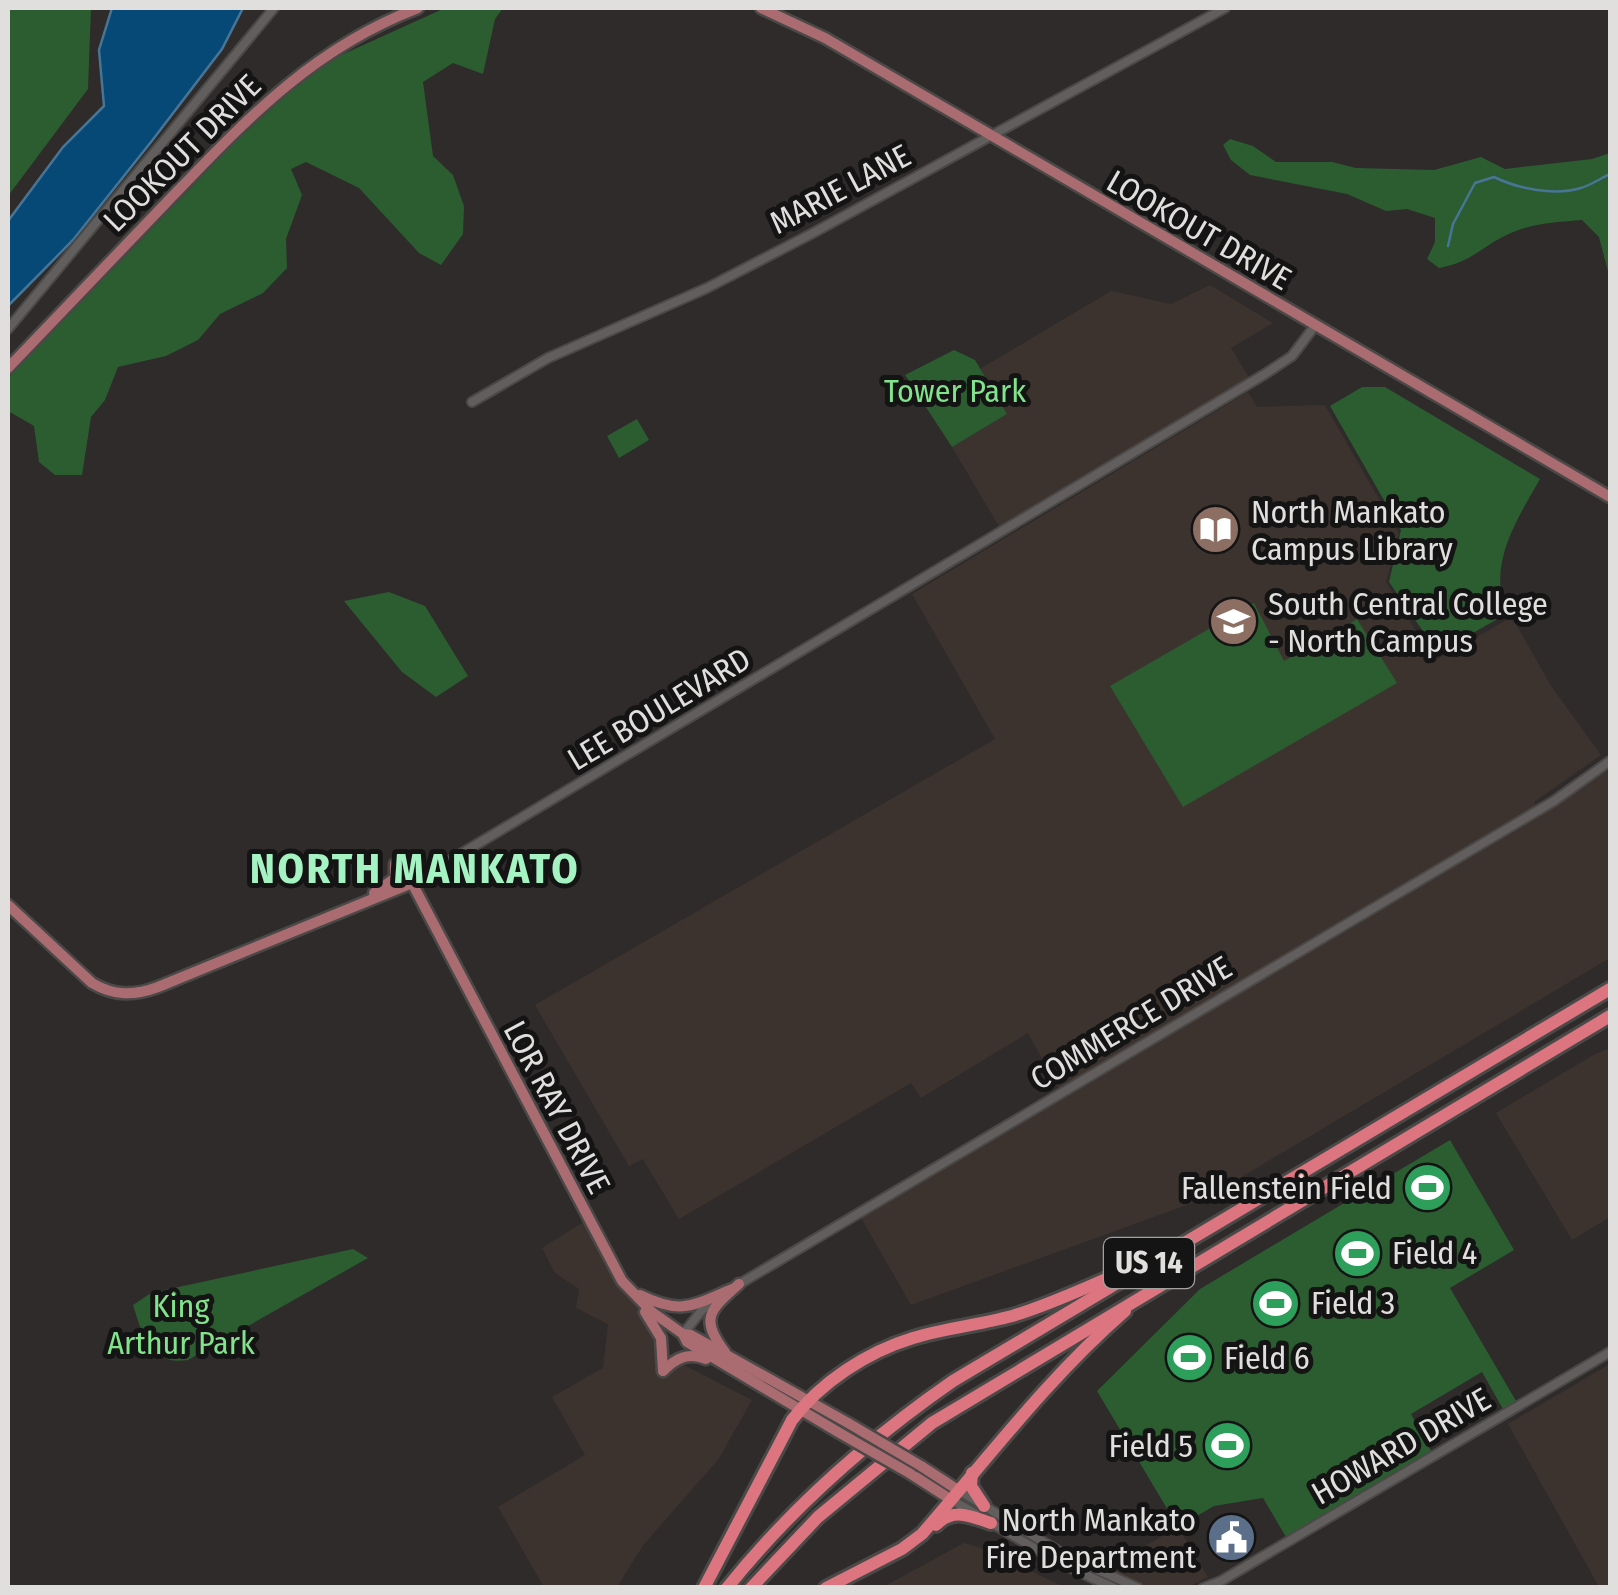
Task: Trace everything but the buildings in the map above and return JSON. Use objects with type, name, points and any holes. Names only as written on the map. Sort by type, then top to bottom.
[{"type":"highway","name":"US 14","points":[[728,1588],[802,1503],[892,1425],[986,1360],[1610,989]]},
{"type":"highway","name":"US 14","points":[[751,1588],[818,1516],[902,1444],[969,1398],[1610,1016]]},
{"type":"highway","points":[[704,1588],[804,1406],[848,1369],[895,1345],[1048,1304],[1173,1249]]},
{"type":"highway","points":[[910,1544],[1063,1368],[1151,1289]]},
{"type":"highway","points":[[972,1473],[971,1486],[984,1506]]},
{"type":"highway","points":[[826,1588],[910,1544],[951,1514],[990,1523]]},
{"type":"main road","name":"LOOKOUT DRIVE","points":[[8,368],[256,109],[334,49],[378,24],[418,8]]},
{"type":"main road","name":"LOOKOUT DRIVE","points":[[762,8],[825,38],[1610,497]]},
{"type":"main road","points":[[357,905],[395,878],[395,864]]},
{"type":"main road","name":"LEE BOULEVARD","points":[[8,904],[92,983],[131,994],[158,987],[412,883]]},
{"type":"main road","name":"LOR RAY DRIVE","points":[[412,883],[607,1256],[629,1290],[683,1334],[691,1334],[724,1360],[804,1406],[838,1432],[916,1470]]},
{"type":"main road","points":[[629,1290],[660,1306],[684,1309],[735,1287]]},
{"type":"main road","points":[[724,1360],[711,1331],[710,1316],[718,1302],[735,1287]]},
{"type":"main road","points":[[629,1290],[660,1335],[664,1371],[674,1360],[690,1355],[724,1360]]},
{"type":"main road","name":"LOR RAY DRIVE","points":[[804,1406],[848,1423],[954,1494]]},
{"type":"street","points":[[8,330],[274,8]]},
{"type":"street","name":"MARIE LANE","points":[[472,402],[548,358],[707,288],[1225,8]]},
{"type":"street","name":"LEE BOULEVARD","points":[[412,883],[1274,368],[1292,356],[1314,327]]},
{"type":"street","name":"COMMERCE DRIVE","points":[[683,1334],[702,1310],[735,1287],[1554,801],[1610,761]]},
{"type":"street","name":"HOWARD DRIVE","points":[[1204,1588],[1216,1585],[1610,1352]]},
{"type":"street","name":"LOR RAY DRIVE","points":[[954,1494],[984,1506],[1110,1582]]},
{"type":"street","name":"LOR RAY DRIVE","points":[[954,1494],[990,1523],[1060,1563],[1138,1588]]},
{"type":"shaded area","points":[[1210,285],[1273,323],[1231,348],[1250,379],[1000,528],[952,447],[1007,414],[980,369],[1111,291],[1171,304]]},
{"type":"shaded area","points":[[1248,392],[1257,407],[1325,405],[1399,534],[1386,582],[1434,661],[1512,617],[1551,686],[1601,755],[1534,802],[1541,814],[1610,769],[1610,958],[1206,1198],[911,1305],[856,1209],[1060,1091],[1028,1033],[921,1098],[911,1083],[679,1219],[643,1159],[629,1166],[535,1005],[995,739],[912,594]]},
{"type":"shaded area","points":[[1610,1048],[1610,1217],[1572,1240],[1496,1113]]},
{"type":"shaded area","points":[[585,1221],[608,1268],[638,1308],[655,1343],[678,1362],[752,1400],[718,1460],[644,1544],[617,1587],[544,1587],[498,1507],[585,1455],[552,1397],[603,1368],[608,1324],[576,1308],[579,1289],[555,1273],[542,1248]]},
{"type":"shaded area","points":[[1610,1364],[1610,1587],[1599,1587],[1508,1424]]},
{"type":"shaded area","points":[[1178,1527],[1208,1577],[1189,1587],[1136,1587],[1105,1569]]},
{"type":"shaded area","points":[[964,1543],[988,1550],[1064,1587],[883,1587]]},
{"type":"green space","points":[[8,8],[91,8],[88,89],[8,196]]},
{"type":"green space","points":[[445,8],[503,8],[495,19],[483,74],[453,63],[423,82],[433,156],[453,175],[464,206],[463,234],[441,265],[419,253],[359,188],[306,162],[291,169],[302,195],[286,239],[287,268],[263,293],[220,314],[198,340],[166,356],[118,367],[105,400],[91,417],[82,475],[55,475],[39,462],[34,426],[8,411],[8,378],[233,144],[300,82],[339,56]]},
{"type":"green space","points":[[1230,139],[1253,146],[1276,162],[1332,162],[1356,168],[1434,170],[1481,157],[1505,169],[1592,159],[1610,153],[1610,279],[1599,237],[1582,220],[1519,230],[1470,257],[1439,268],[1427,259],[1435,242],[1435,218],[1407,209],[1386,211],[1347,194],[1250,175],[1231,160],[1223,145]]},
{"type":"green space","name":"Tower Park","points":[[954,350],[975,360],[1007,414],[952,447],[905,375]]},
{"type":"green space","points":[[1362,387],[1385,387],[1540,479],[1514,526],[1502,561],[1502,596],[1508,613],[1438,653],[1389,582],[1401,530],[1330,406]]},
{"type":"green space","points":[[637,419],[649,440],[619,458],[607,436]]},
{"type":"green space","points":[[389,592],[425,606],[468,676],[436,697],[402,672],[344,601]]},
{"type":"green space","points":[[1254,603],[1284,661],[1357,619],[1397,683],[1183,807],[1110,686]]},
{"type":"green space","points":[[1450,1140],[1514,1250],[1450,1288],[1516,1401],[1503,1409],[1482,1372],[1411,1414],[1431,1451],[1286,1537],[1263,1498],[1214,1506],[1178,1527],[1097,1391],[1200,1289]]},
{"type":"green space","name":"King Arthur Park","points":[[353,1249],[368,1258],[188,1360],[165,1358],[150,1346],[133,1305],[151,1293]]},
{"type":"water","points":[[112,8],[243,8],[222,49],[151,142],[73,240],[8,306],[8,221],[63,147],[104,106],[99,50]]},
{"type":"waterway","points":[[1448,246],[1453,224],[1475,183],[1494,177],[1525,188],[1560,191],[1581,188],[1610,174]]},
{"type":"place","name":"North Mankato Campus Library","points":[[1216,530]]},
{"type":"place","name":"South Central College - North Campus","points":[[1233,622]]},
{"type":"place","name":"Fallenstein Field","points":[[1427,1188]]},
{"type":"place","name":"Field 4","points":[[1357,1253]]},
{"type":"place","name":"Field 3","points":[[1276,1303]]},
{"type":"place","name":"Field 6","points":[[1189,1358]]},
{"type":"place","name":"Field 5","points":[[1228,1446]]},
{"type":"place","name":"North Mankato Fire Department","points":[[1231,1538]]},
{"type":"district","name":"NORTH MANKATO","points":[[415,869]]}]
